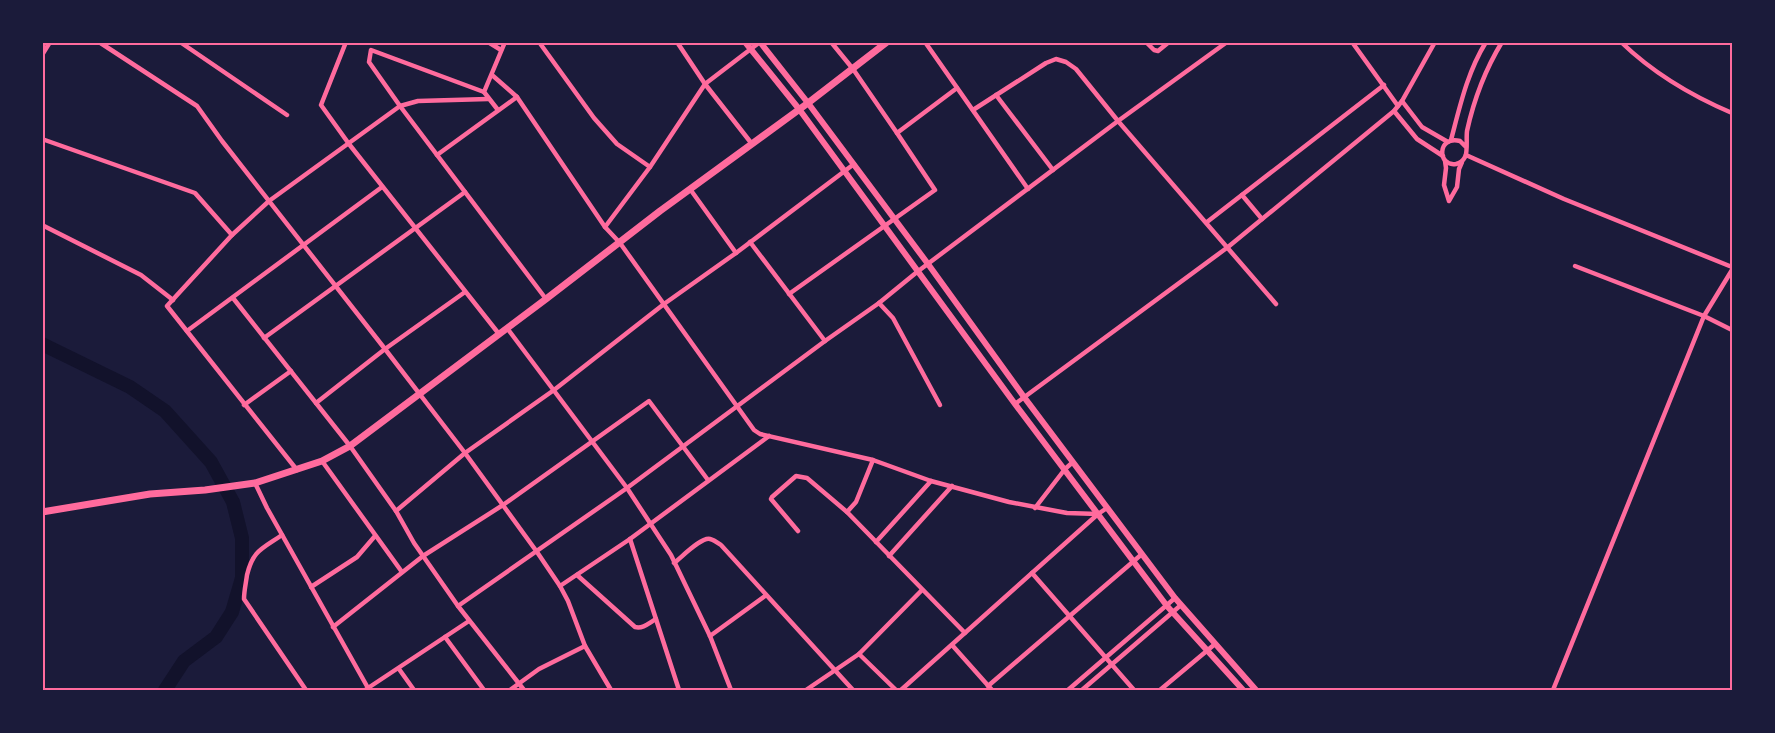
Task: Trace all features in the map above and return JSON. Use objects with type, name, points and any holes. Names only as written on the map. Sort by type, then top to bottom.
[{"type":"main road","points":[[745,42],[799,109],[1014,404],[1167,606],[1243,690]]},
{"type":"main road","points":[[42,512],[150,494],[205,490],[255,483],[322,461],[350,446],[887,42]]},
{"type":"main road","points":[[760,43],[854,164],[1024,397],[1175,598],[1256,690]]},
{"type":"street","points":[[42,55],[50,42]]},
{"type":"street","points":[[99,42],[197,106],[222,141],[465,453],[537,552],[560,586],[568,601],[585,646],[611,690]]},
{"type":"street","points":[[180,42],[287,115]]},
{"type":"street","points":[[346,42],[321,105],[348,144],[499,334]]},
{"type":"street","points":[[488,42],[501,50]]},
{"type":"street","points":[[484,92],[505,42]]},
{"type":"street","points":[[539,42],[594,118],[617,144],[650,167]]},
{"type":"street","points":[[677,42],[705,84],[752,144]]},
{"type":"street","points":[[789,294],[935,190],[853,69],[831,42]]},
{"type":"street","points":[[925,42],[1028,190]]},
{"type":"street","points":[[1146,42],[1154,50],[1158,51],[1169,42]]},
{"type":"street","points":[[458,606],[682,448],[737,405],[879,303],[917,272],[1118,121],[1227,42]]},
{"type":"street","points":[[1352,42],[1398,106]]},
{"type":"street","points":[[1014,404],[1228,247],[1394,111],[1402,102],[1435,42]]},
{"type":"street","points":[[1486,42],[1477,56],[1465,85],[1450,141],[1443,148],[1446,168],[1444,185],[1449,201],[1457,187],[1459,169],[1466,155],[1468,129],[1478,90],[1489,63],[1502,42]]},
{"type":"street","points":[[1621,42],[1637,58],[1662,75],[1710,103],[1732,113]]},
{"type":"street","points":[[605,227],[650,167],[705,84],[760,43]]},
{"type":"street","points":[[498,110],[484,92],[372,50],[369,62],[546,299]]},
{"type":"street","points":[[973,110],[1046,63],[1056,59],[1066,62],[1076,69],[1118,121],[1276,304]]},
{"type":"street","points":[[492,75],[517,97],[605,227],[620,243],[754,430],[769,436],[873,460],[931,481],[1034,508],[1067,513],[1098,514]]},
{"type":"street","points":[[1207,222],[1384,86]]},
{"type":"street","points":[[897,133],[957,88]]},
{"type":"street","points":[[996,95],[1053,170]]},
{"type":"street","points":[[437,155],[517,97]]},
{"type":"street","points":[[297,470],[167,306],[232,235],[269,201],[400,106],[418,101],[488,99]]},
{"type":"street","points":[[1402,102],[1422,127],[1450,141],[1460,141],[1466,147]]},
{"type":"street","points":[[1394,111],[1417,139],[1451,164],[1462,162]]},
{"type":"street","points":[[42,140],[195,193],[232,235]]},
{"type":"street","points":[[1466,155],[1504,174],[1732,269],[1704,316],[1553,690]]},
{"type":"street","points":[[396,511],[465,453],[554,390],[664,304],[736,253],[854,164]]},
{"type":"street","points":[[187,331],[382,187]]},
{"type":"street","points":[[690,189],[736,253]]},
{"type":"street","points":[[264,338],[465,192]]},
{"type":"street","points":[[1242,195],[1262,219]]},
{"type":"street","points":[[42,225],[141,275],[173,300]]},
{"type":"street","points":[[750,242],[824,341]]},
{"type":"street","points":[[1575,266],[1704,316],[1732,330]]},
{"type":"street","points":[[316,403],[385,349],[465,292]]},
{"type":"street","points":[[232,298],[350,446],[396,511],[423,556],[458,606],[524,690]]},
{"type":"street","points":[[879,303],[893,318],[940,405]]},
{"type":"street","points":[[507,328],[627,488],[671,554],[710,636],[731,690]]},
{"type":"street","points":[[244,405],[291,371]]},
{"type":"street","points":[[333,627],[423,556],[502,505],[649,401],[682,448],[708,480]]},
{"type":"street","points":[[560,586],[630,539],[769,436]]},
{"type":"street","points":[[846,512],[856,502],[873,460]]},
{"type":"street","points":[[322,461],[402,572]]},
{"type":"street","points":[[1034,508],[1065,469],[1074,462]]},
{"type":"street","points":[[798,531],[771,499],[796,476],[807,478],[846,512],[965,633]]},
{"type":"street","points":[[876,542],[931,481]]},
{"type":"street","points":[[255,483],[266,508],[366,689],[469,621]]},
{"type":"street","points":[[889,556],[952,486]]},
{"type":"street","points":[[901,690],[1107,508]]},
{"type":"street","points":[[282,535],[253,556],[245,585],[244,599],[306,690]]},
{"type":"street","points":[[311,587],[357,558],[375,536]]},
{"type":"street","points":[[674,563],[702,540],[708,538],[721,545],[765,596],[852,690]]},
{"type":"street","points":[[630,539],[679,690]]},
{"type":"street","points":[[952,645],[990,688],[1142,554]]},
{"type":"street","points":[[1032,573],[1134,690]]},
{"type":"street","points":[[577,575],[635,627],[639,628],[656,619]]},
{"type":"street","points":[[806,690],[859,654],[922,590]]},
{"type":"street","points":[[710,636],[765,596]]},
{"type":"street","points":[[1068,690],[1175,598]]},
{"type":"street","points":[[1082,690],[1181,605]]},
{"type":"street","points":[[445,637],[484,690]]},
{"type":"street","points":[[1160,690],[1215,644]]},
{"type":"street","points":[[510,690],[539,669],[585,646]]},
{"type":"street","points":[[859,654],[896,690]]},
{"type":"street","points":[[399,669],[414,690]]},
{"type":"waterway","points":[[42,344],[130,387],[165,411],[211,462],[233,502],[242,538],[242,578],[232,612],[216,637],[184,661],[165,690]]}]
